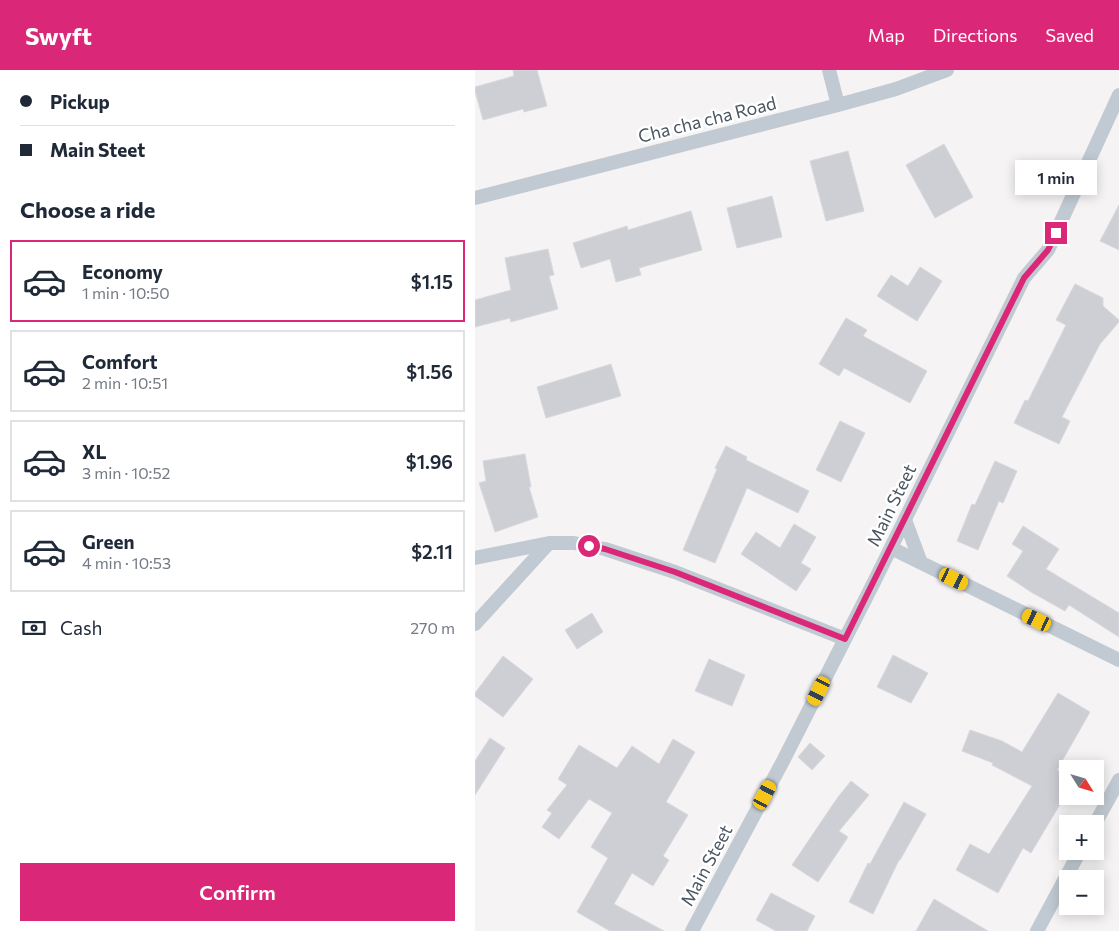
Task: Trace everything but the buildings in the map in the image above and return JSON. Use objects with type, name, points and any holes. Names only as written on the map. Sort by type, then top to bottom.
[{"type":"street","points":[[829,70],[838,105]]},
{"type":"street","name":"Cha cha cha Road","points":[[475,198],[838,105],[896,89],[947,70]]},
{"type":"street","name":"Main Steet","points":[[692,931],[783,761],[905,520],[1024,278],[1048,250],[1119,95]]},
{"type":"street","points":[[905,520],[921,563]]},
{"type":"street","points":[[475,624],[549,543]]},
{"type":"street","points":[[475,558],[549,543],[574,543],[605,549],[675,572],[845,639]]},
{"type":"street","points":[[891,548],[1119,660]]},
{"type":"street","points":[[1100,815],[1119,780]]},
{"type":"street","points":[[1037,931],[1075,860]]},
{"type":"route","points":[[589,546],[605,549],[675,572],[845,639],[1024,278],[1048,250],[1056,233]]}]
